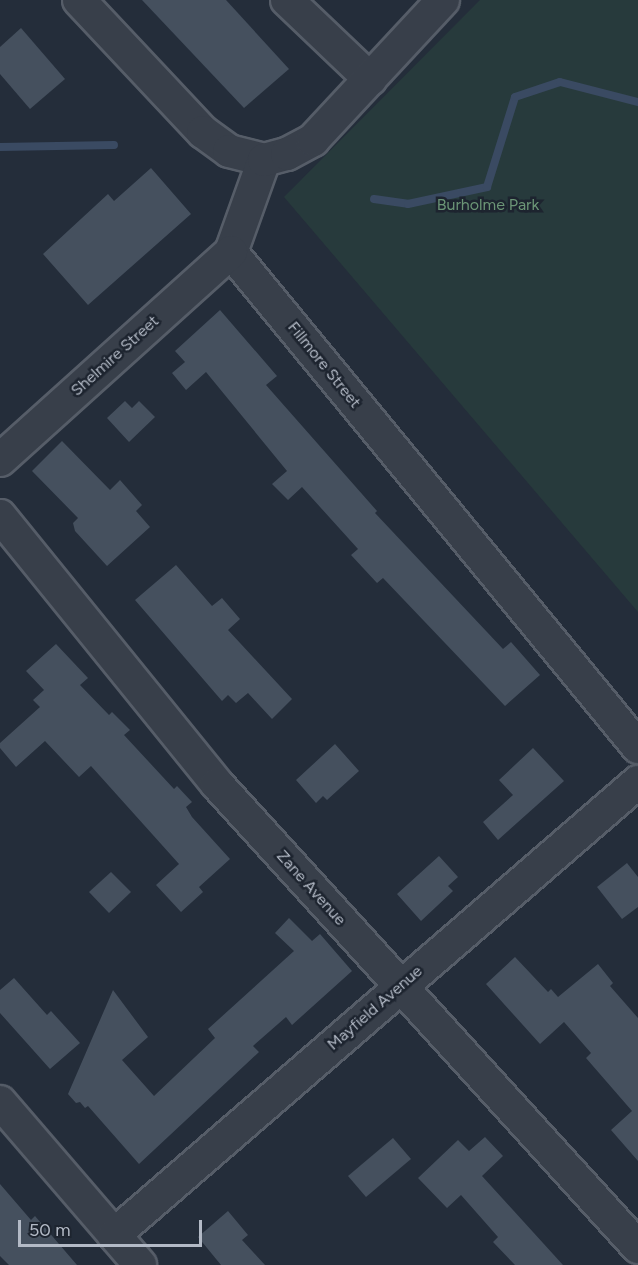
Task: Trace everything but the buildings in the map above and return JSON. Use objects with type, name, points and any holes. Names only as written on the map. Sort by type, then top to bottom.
[{"type":"street","points":[[78,0],[203,132],[229,151],[264,160],[287,154],[313,140],[442,0]]},
{"type":"street","points":[[286,0],[370,79]]},
{"type":"street","points":[[231,252],[264,160]]},
{"type":"street","name":"Shelmire Street","points":[[0,460],[231,252]]},
{"type":"street","name":"Fillmore Street","points":[[231,252],[638,747]]},
{"type":"street","name":"Zane Avenue","points":[[0,516],[218,784],[399,987],[638,1247]]},
{"type":"street","name":"Mayfield Avenue","points":[[114,1234],[638,782]]},
{"type":"street","points":[[0,1102],[140,1265]]},
{"type":"green space","name":"Burholme Park","points":[[480,0],[638,0],[638,612],[284,197]]},
{"type":"waterway","points":[[374,199],[408,204],[487,187],[515,97],[560,82],[638,102]]},
{"type":"waterway","points":[[0,147],[114,145]]}]
